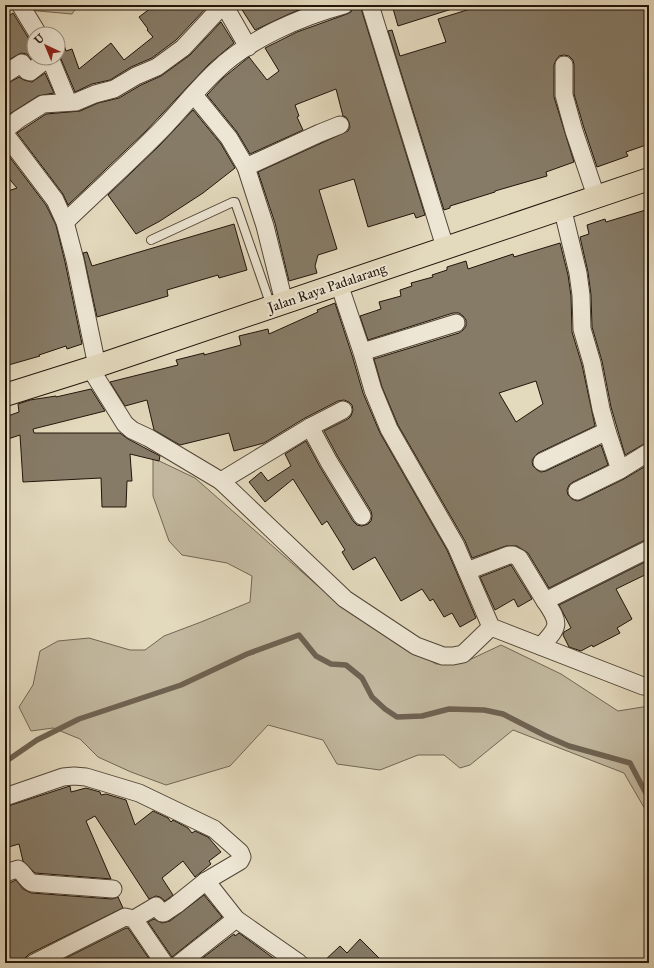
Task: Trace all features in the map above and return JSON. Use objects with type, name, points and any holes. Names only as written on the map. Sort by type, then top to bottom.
[{"type":"highway","name":"Jalan Raya Padalarang","points":[[5,395],[93,367],[562,207],[649,179]]},
{"type":"street","points":[[5,130],[43,104],[76,102],[95,94],[114,89],[136,76],[157,67],[183,48],[224,5],[248,47]]},
{"type":"street","points":[[65,222],[164,127],[225,63],[278,29],[324,10],[344,5]]},
{"type":"street","points":[[370,5],[445,247]]},
{"type":"street","points":[[21,6],[33,26]]},
{"type":"street","points":[[5,74],[22,63],[30,72],[38,66]]},
{"type":"street","points":[[564,65],[564,95],[596,196]]},
{"type":"street","points":[[52,66],[68,102]]},
{"type":"street","points":[[194,95],[229,138],[246,167],[265,226],[278,304]]},
{"type":"street","points":[[246,167],[340,125]]},
{"type":"street","points":[[5,134],[55,200],[65,222],[75,260],[93,367],[125,424],[221,481],[345,599],[416,646],[443,656],[463,654],[491,627]]},
{"type":"street","points":[[562,207],[578,273],[581,295],[582,329],[592,363],[601,409],[620,470]]},
{"type":"street","points":[[339,284],[373,390],[389,429],[456,546],[491,627],[643,686]]},
{"type":"street","points":[[362,352],[456,323]]},
{"type":"street","points":[[221,481],[310,427],[343,410]]},
{"type":"street","points":[[310,427],[329,462],[362,516]]},
{"type":"street","points":[[542,462],[607,431]]},
{"type":"street","points":[[577,491],[620,470],[649,452]]},
{"type":"street","points":[[545,601],[649,549]]},
{"type":"street","points":[[467,571],[509,555],[515,555],[519,558],[554,614],[557,626],[553,633],[541,646]]},
{"type":"street","points":[[5,797],[63,777],[86,777],[139,793],[214,829],[240,852],[242,857],[240,861],[206,881],[164,913],[162,913],[156,906],[134,919],[125,918],[34,963]]},
{"type":"street","points":[[5,873],[16,868],[32,883],[113,889]]},
{"type":"street","points":[[206,881],[236,919],[295,962]]},
{"type":"street","points":[[134,919],[164,963]]},
{"type":"street","points":[[180,963],[236,919]]},
{"type":"lane","points":[[151,240],[235,202],[278,304]]},
{"type":"shaded area","points":[[5,5],[78,5],[72,14],[5,8]]},
{"type":"shaded area","points":[[153,458],[195,478],[318,586],[400,642],[436,664],[467,661],[501,645],[561,674],[618,711],[649,706],[649,816],[624,773],[513,730],[470,765],[460,768],[444,755],[418,755],[380,770],[337,764],[323,740],[268,725],[230,766],[166,785],[131,772],[98,757],[80,739],[53,728],[31,731],[19,707],[33,685],[40,651],[58,641],[89,638],[130,650],[145,650],[164,636],[250,602],[252,576],[227,563],[182,555],[169,541],[153,496]]},
{"type":"building","points":[[155,5],[208,5],[176,40],[152,58],[131,67],[110,80],[92,84],[75,92],[64,66],[66,66],[66,51],[72,49],[79,69],[111,43],[124,60],[153,37],[139,17]]},
{"type":"building","points":[[239,5],[311,5],[255,30]]},
{"type":"building","points":[[354,5],[360,5],[425,215],[416,218],[414,213],[368,227],[354,179],[319,190],[337,249],[318,255],[315,266],[317,273],[289,281],[275,223],[258,172],[348,131],[350,127],[349,122],[346,117],[343,116],[336,89],[295,105],[299,116],[297,117],[303,130],[250,154],[237,132],[207,95],[223,78],[249,57],[267,80],[279,71],[265,48],[297,32],[347,14],[351,12]]},
{"type":"building","points":[[392,5],[454,5],[455,8],[398,26]]},
{"type":"building","points":[[483,5],[649,5],[649,144],[626,152],[628,156],[597,167],[574,94],[573,60],[569,56],[559,56],[554,65],[554,97],[574,162],[546,172],[547,176],[495,191],[450,206],[450,208],[444,210],[388,31],[392,30],[400,56],[446,42],[438,19]]},
{"type":"building","points":[[13,13],[26,34],[26,54],[21,53],[5,62],[5,19]]},
{"type":"building","points":[[221,22],[234,43],[209,64],[145,132],[68,205],[63,194],[17,133],[46,114],[80,111],[98,103],[119,98],[141,85],[161,76],[190,55]]},
{"type":"building","points":[[45,73],[54,93],[38,96],[5,117],[5,84],[19,77],[32,82]]},
{"type":"building","points":[[193,110],[221,144],[235,168],[203,193],[160,221],[136,234],[108,195],[159,146]]},
{"type":"building","points":[[5,151],[46,205],[56,225],[82,344],[67,349],[66,346],[39,355],[40,356],[5,366],[5,192],[17,188],[5,174]]},
{"type":"building","points":[[649,209],[649,442],[625,455],[611,407],[602,361],[592,327],[591,295],[588,272],[580,237],[589,234],[587,225],[605,219],[606,222]]},
{"type":"building","points":[[234,224],[247,270],[219,278],[218,275],[167,290],[168,296],[97,317],[83,253],[87,252],[92,266]]},
{"type":"building","points":[[560,243],[568,275],[571,296],[572,332],[582,365],[595,426],[538,453],[532,461],[533,466],[541,472],[546,471],[601,445],[608,465],[569,485],[567,490],[568,495],[577,501],[624,479],[649,464],[649,539],[549,588],[528,553],[517,546],[506,546],[472,558],[465,541],[398,425],[382,387],[374,359],[459,333],[466,326],[466,320],[459,313],[453,313],[368,340],[360,316],[381,309],[379,302],[401,296],[400,290],[412,286],[411,283],[433,277],[432,275],[447,270],[447,267],[466,261],[468,269],[513,254],[514,257]],"holes":[[[536,381],[543,404],[516,422],[499,393]]]},
{"type":"building","points":[[335,303],[363,393],[380,433],[447,550],[476,618],[460,627],[452,613],[444,617],[433,599],[430,601],[422,589],[401,601],[375,557],[353,570],[342,552],[345,550],[327,521],[322,525],[293,479],[265,502],[249,482],[261,472],[268,481],[291,466],[285,454],[306,441],[353,521],[357,525],[362,526],[368,524],[371,521],[371,511],[324,431],[351,416],[353,410],[352,405],[349,402],[344,400],[338,401],[305,418],[264,443],[234,451],[229,433],[180,445],[154,430],[147,400],[125,406],[110,382],[178,365],[176,360],[204,353],[204,355],[241,345],[239,336],[268,329],[269,334],[318,312],[317,310]]},
{"type":"building","points":[[91,389],[105,411],[33,429],[34,433],[120,433],[128,439],[160,456],[159,461],[130,454],[132,481],[127,481],[126,507],[102,507],[101,478],[23,482],[20,435],[5,440],[5,417],[19,412],[18,404],[30,400],[56,397]]},
{"type":"building","points":[[649,560],[649,573],[616,589],[632,619],[617,628],[620,633],[593,647],[592,645],[581,651],[569,647],[563,635],[564,632],[571,628],[559,605]]},
{"type":"building","points":[[511,565],[532,599],[518,607],[514,599],[495,610],[480,577]]},
{"type":"building","points":[[70,786],[71,792],[86,788],[100,792],[101,795],[106,794],[126,800],[135,825],[153,811],[168,818],[171,822],[173,820],[188,828],[192,833],[195,831],[208,837],[221,852],[209,861],[211,864],[195,877],[183,861],[162,878],[173,895],[165,901],[156,896],[149,899],[95,816],[86,821],[111,879],[35,873],[23,861],[19,844],[5,848],[5,807]]},
{"type":"building","points":[[16,880],[23,889],[31,893],[112,899],[118,897],[123,908],[29,954],[25,958],[24,963],[5,963],[5,885]]},
{"type":"building","points":[[204,895],[222,917],[172,957],[148,922],[154,919],[162,923],[170,921]]},
{"type":"building","points":[[128,928],[152,963],[56,963]]},
{"type":"building","points":[[239,933],[280,963],[196,963],[234,934],[235,936]]},
{"type":"building","points":[[360,939],[384,963],[322,963],[340,946],[347,953]]},
{"type":"waterway","points":[[5,762],[37,740],[79,719],[181,685],[247,654],[299,635],[316,656],[331,664],[346,665],[362,678],[372,697],[385,709],[397,717],[422,716],[449,709],[484,710],[503,714],[569,746],[630,763],[649,799]]}]
